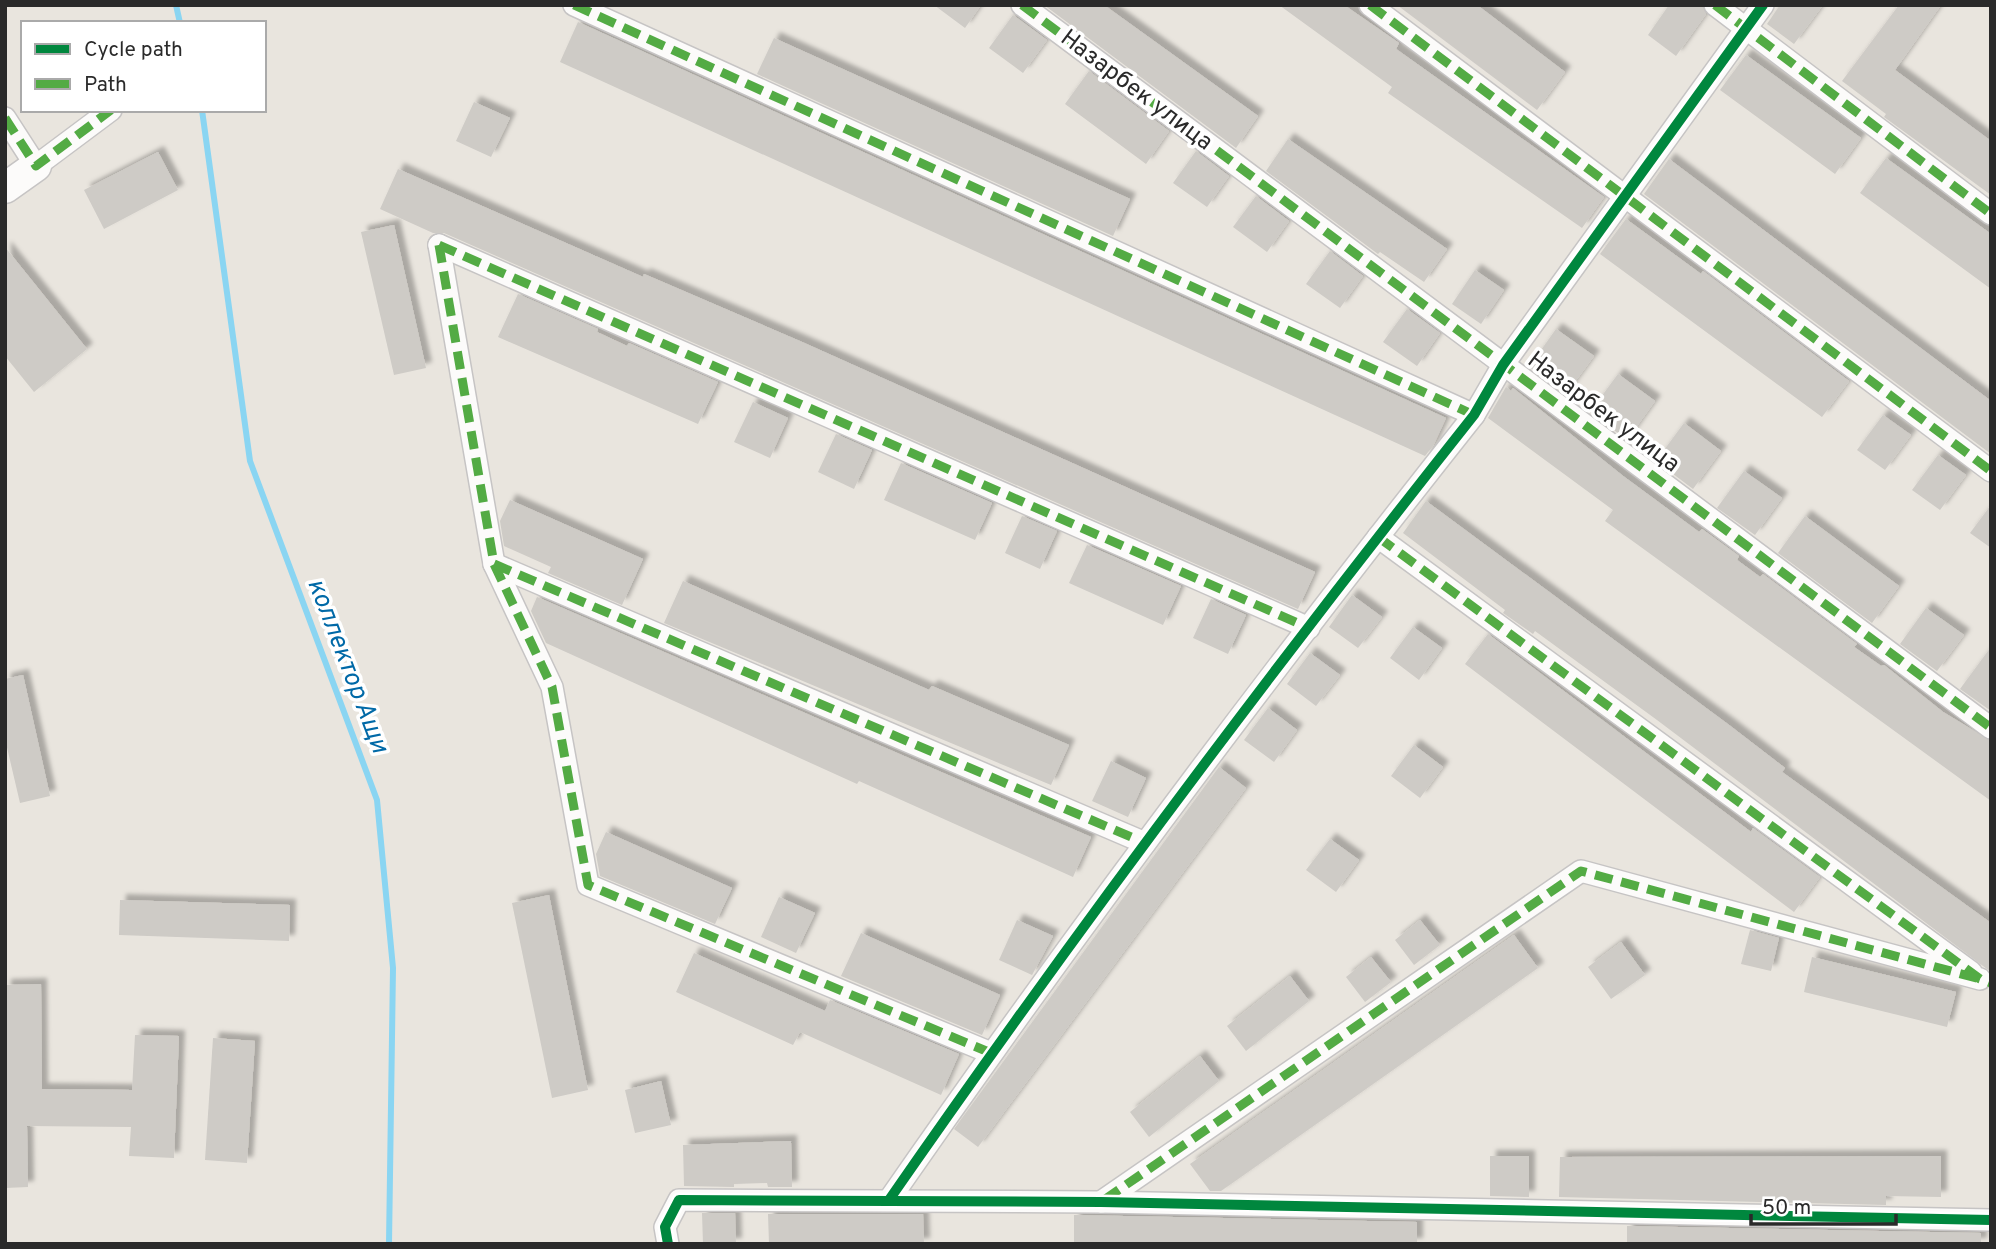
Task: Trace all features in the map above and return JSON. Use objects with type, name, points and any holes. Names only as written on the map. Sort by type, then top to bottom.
[{"type":"street","points":[[574,5],[1474,415]]},
{"type":"street","name":"Назарбек улица","points":[[1022,5],[1991,729]]},
{"type":"street","points":[[1370,5],[1991,471]]},
{"type":"street","points":[[1715,5],[1991,214]]},
{"type":"street","points":[[888,1200],[991,1053],[1145,843],[1474,415],[1503,365],[1763,5]]},
{"type":"street","points":[[5,188],[107,112]]},
{"type":"street","points":[[5,118],[36,166]]},
{"type":"street","points":[[991,1053],[588,885],[552,687],[494,564],[439,245],[1309,628]]},
{"type":"street","points":[[1378,537],[1985,981]]},
{"type":"street","points":[[494,564],[1145,843]]},
{"type":"street","points":[[1101,1202],[1581,871],[1985,981]]},
{"type":"street","points":[[668,1244],[665,1227],[679,1200],[1101,1202],[1991,1220]]},
{"type":"building","points":[[934,5],[981,5],[965,28]]},
{"type":"building","points":[[1044,5],[1104,5],[1258,116],[1236,148]]},
{"type":"building","points":[[1279,5],[1344,5],[1399,43],[1396,49],[1604,197],[1582,228],[1388,93],[1392,87]]},
{"type":"building","points":[[1397,5],[1477,5],[1565,72],[1537,110]]},
{"type":"building","points":[[1669,5],[1702,5],[1706,14],[1676,56],[1648,35]]},
{"type":"building","points":[[1780,5],[1823,5],[1794,44],[1767,24]]},
{"type":"building","points":[[1899,5],[1941,5],[1895,70],[1991,141],[1991,195],[1884,117],[1886,114],[1842,81]]},
{"type":"building","points":[[1013,15],[1047,40],[1023,73],[989,48]]},
{"type":"building","points":[[578,22],[1446,418],[1433,446],[1425,456],[560,62]]},
{"type":"building","points":[[774,38],[1130,199],[1113,236],[757,74]]},
{"type":"building","points":[[1746,55],[1861,138],[1835,174],[1720,90]]},
{"type":"building","points":[[1089,71],[1169,131],[1146,164],[1065,104]]},
{"type":"building","points":[[474,102],[510,118],[491,157],[456,141]]},
{"type":"building","points":[[1288,139],[1447,249],[1424,282],[1380,252],[1378,254],[1266,171]]},
{"type":"building","points":[[1196,151],[1229,176],[1207,207],[1173,183]]},
{"type":"building","points":[[158,152],[178,190],[104,229],[84,190]]},
{"type":"building","points":[[1886,158],[1991,234],[1991,289],[1860,193]]},
{"type":"building","points":[[1669,159],[1991,401],[1991,454],[1644,194]]},
{"type":"building","points":[[398,169],[643,277],[644,274],[802,342],[1315,572],[1298,609],[444,233],[433,233],[380,209]]},
{"type":"building","points":[[1256,196],[1289,221],[1267,252],[1233,227]]},
{"type":"building","points":[[1626,219],[1701,274],[1703,271],[1849,381],[1822,417],[1600,254]]},
{"type":"building","points":[[394,225],[426,368],[394,375],[361,232]]},
{"type":"building","points":[[5,247],[87,349],[34,392],[5,356]]},
{"type":"building","points":[[1330,251],[1363,276],[1340,308],[1306,284]]},
{"type":"building","points":[[1475,270],[1504,290],[1481,324],[1452,304]]},
{"type":"building","points":[[518,294],[598,329],[597,332],[627,346],[629,343],[718,382],[698,424],[498,337]]},
{"type":"building","points":[[1407,309],[1440,333],[1417,366],[1383,342]]},
{"type":"building","points":[[1556,329],[1594,356],[1566,394],[1529,367]]},
{"type":"building","points":[[1618,374],[1655,401],[1627,440],[1590,412]]},
{"type":"building","points":[[1506,387],[1511,391],[1513,388],[1623,476],[1699,532],[1702,529],[1739,556],[1737,560],[1760,577],[1763,574],[1857,644],[1854,647],[1881,666],[1884,665],[1943,712],[1991,741],[1991,801],[1605,521],[1613,510],[1488,418]]},
{"type":"building","points":[[753,402],[788,418],[770,458],[734,442]]},
{"type":"building","points":[[1883,415],[1911,435],[1885,470],[1857,450]]},
{"type":"building","points":[[1684,423],[1721,451],[1693,489],[1656,461]]},
{"type":"building","points":[[836,434],[872,450],[854,489],[818,472]]},
{"type":"building","points":[[1938,455],[1966,475],[1940,510],[1912,490]]},
{"type":"building","points":[[901,463],[992,503],[975,540],[884,500]]},
{"type":"building","points":[[1744,471],[1782,498],[1755,535],[1717,508]]},
{"type":"building","points":[[510,500],[643,559],[622,605],[548,573],[551,567],[504,546],[500,521]]},
{"type":"building","points":[[1426,501],[1729,725],[1785,768],[1782,772],[1991,923],[1991,972],[1657,720],[1535,631],[1533,634],[1503,613],[1505,610],[1403,533]]},
{"type":"building","points":[[1991,505],[1991,548],[1970,533]]},
{"type":"building","points":[[1022,516],[1057,531],[1040,569],[1005,553]]},
{"type":"building","points":[[1805,516],[1899,586],[1872,623],[1778,553]]},
{"type":"building","points":[[1087,545],[1181,586],[1163,625],[1069,583]]},
{"type":"building","points":[[683,581],[929,690],[932,686],[1069,745],[1051,785],[664,623]]},
{"type":"building","points":[[1352,595],[1382,617],[1358,648],[1329,627]]},
{"type":"building","points":[[537,597],[1091,837],[1073,877],[859,781],[857,784],[546,643],[531,611]]},
{"type":"building","points":[[1211,599],[1246,615],[1228,654],[1193,638]]},
{"type":"building","points":[[1926,608],[1964,635],[1937,671],[1900,644]]},
{"type":"building","points":[[1413,627],[1442,648],[1419,680],[1390,658]]},
{"type":"building","points":[[1488,634],[1751,832],[1753,828],[1820,877],[1794,912],[1465,664]]},
{"type":"building","points":[[1991,647],[1991,711],[1960,689]]},
{"type":"building","points":[[1310,653],[1340,675],[1316,706],[1287,684]]},
{"type":"building","points":[[23,675],[50,796],[20,803],[5,739],[5,679]]},
{"type":"building","points":[[1268,708],[1297,730],[1274,762],[1244,740]]},
{"type":"building","points":[[1414,745],[1443,767],[1420,798],[1391,776]]},
{"type":"building","points":[[1111,761],[1146,778],[1128,817],[1092,801]]},
{"type":"building","points":[[1219,767],[1246,788],[978,1147],[954,1129]]},
{"type":"building","points":[[606,832],[732,888],[715,924],[600,876],[596,854]]},
{"type":"building","points":[[1330,839],[1359,860],[1336,892],[1306,870]]},
{"type":"building","points":[[549,895],[588,1090],[552,1098],[512,903]]},
{"type":"building","points":[[779,897],[815,913],[796,953],[761,937]]},
{"type":"building","points":[[120,900],[290,905],[289,941],[119,935]]},
{"type":"building","points":[[1017,920],[1053,936],[1032,975],[999,960]]},
{"type":"building","points":[[1420,920],[1440,945],[1414,965],[1395,940]]},
{"type":"building","points":[[1750,930],[1779,938],[1771,971],[1741,964]]},
{"type":"building","points":[[861,933],[1000,995],[982,1035],[841,976]]},
{"type":"building","points":[[1514,935],[1538,968],[1221,1191],[1210,1191],[1190,1164]]},
{"type":"building","points":[[1621,942],[1645,975],[1611,999],[1588,967]]},
{"type":"building","points":[[694,953],[825,1011],[830,1000],[959,1054],[941,1095],[800,1032],[793,1045],[676,992]]},
{"type":"building","points":[[1371,957],[1391,982],[1365,1002],[1346,977]]},
{"type":"building","points":[[1812,957],[1956,992],[1947,1027],[1804,992]]},
{"type":"building","points":[[1290,976],[1309,1001],[1246,1051],[1227,1026]]},
{"type":"building","points":[[41,984],[42,1089],[132,1090],[135,1035],[179,1036],[174,1158],[129,1156],[131,1127],[27,1126],[28,1187],[5,1188],[5,985]]},
{"type":"building","points":[[213,1038],[255,1041],[247,1163],[205,1160]]},
{"type":"building","points":[[1200,1056],[1219,1081],[1149,1137],[1130,1112]]},
{"type":"building","points":[[661,1081],[671,1125],[635,1133],[625,1090]]},
{"type":"building","points":[[791,1141],[792,1187],[768,1187],[767,1183],[734,1184],[734,1187],[684,1186],[683,1145]]},
{"type":"building","points":[[1490,1156],[1529,1156],[1529,1197],[1490,1196]]},
{"type":"building","points":[[1941,1156],[1941,1197],[1886,1196],[1886,1205],[1559,1197],[1560,1157]]},
{"type":"building","points":[[702,1213],[735,1213],[736,1244],[703,1244]]},
{"type":"building","points":[[768,1214],[923,1214],[924,1244],[769,1244]]},
{"type":"building","points":[[1074,1215],[1417,1222],[1417,1244],[1074,1244]]},
{"type":"building","points":[[1627,1226],[1981,1233],[1981,1244],[1627,1244]]},
{"type":"waterway","name":"коллектор Ащи","points":[[176,5],[180,21]]},
{"type":"waterway","name":"коллектор Ащи","points":[[202,112],[250,461],[377,800],[393,968],[389,1244]]},
{"type":"marked path","points":[[574,5],[1474,415]]},
{"type":"marked path","points":[[1022,5],[1991,728]]},
{"type":"marked path","points":[[1370,5],[1991,471]]},
{"type":"marked path","points":[[1715,5],[1991,214]]},
{"type":"marked path","points":[[5,118],[36,166],[108,112]]},
{"type":"marked path","points":[[439,245],[494,564],[552,687],[588,885],[991,1053]]},
{"type":"marked path","points":[[439,245],[1309,628]]},
{"type":"marked path","points":[[1378,537],[1980,979],[1991,983]]},
{"type":"marked path","points":[[494,564],[1145,843]]},
{"type":"marked path","points":[[1104,1200],[1581,871],[1980,979]]},
{"type":"cycle path","points":[[889,1200],[1030,1000],[1175,803],[1474,415],[1503,365],[1763,5]]},
{"type":"cycle path","points":[[668,1244],[665,1227],[679,1200],[1101,1202],[1991,1220]]}]
